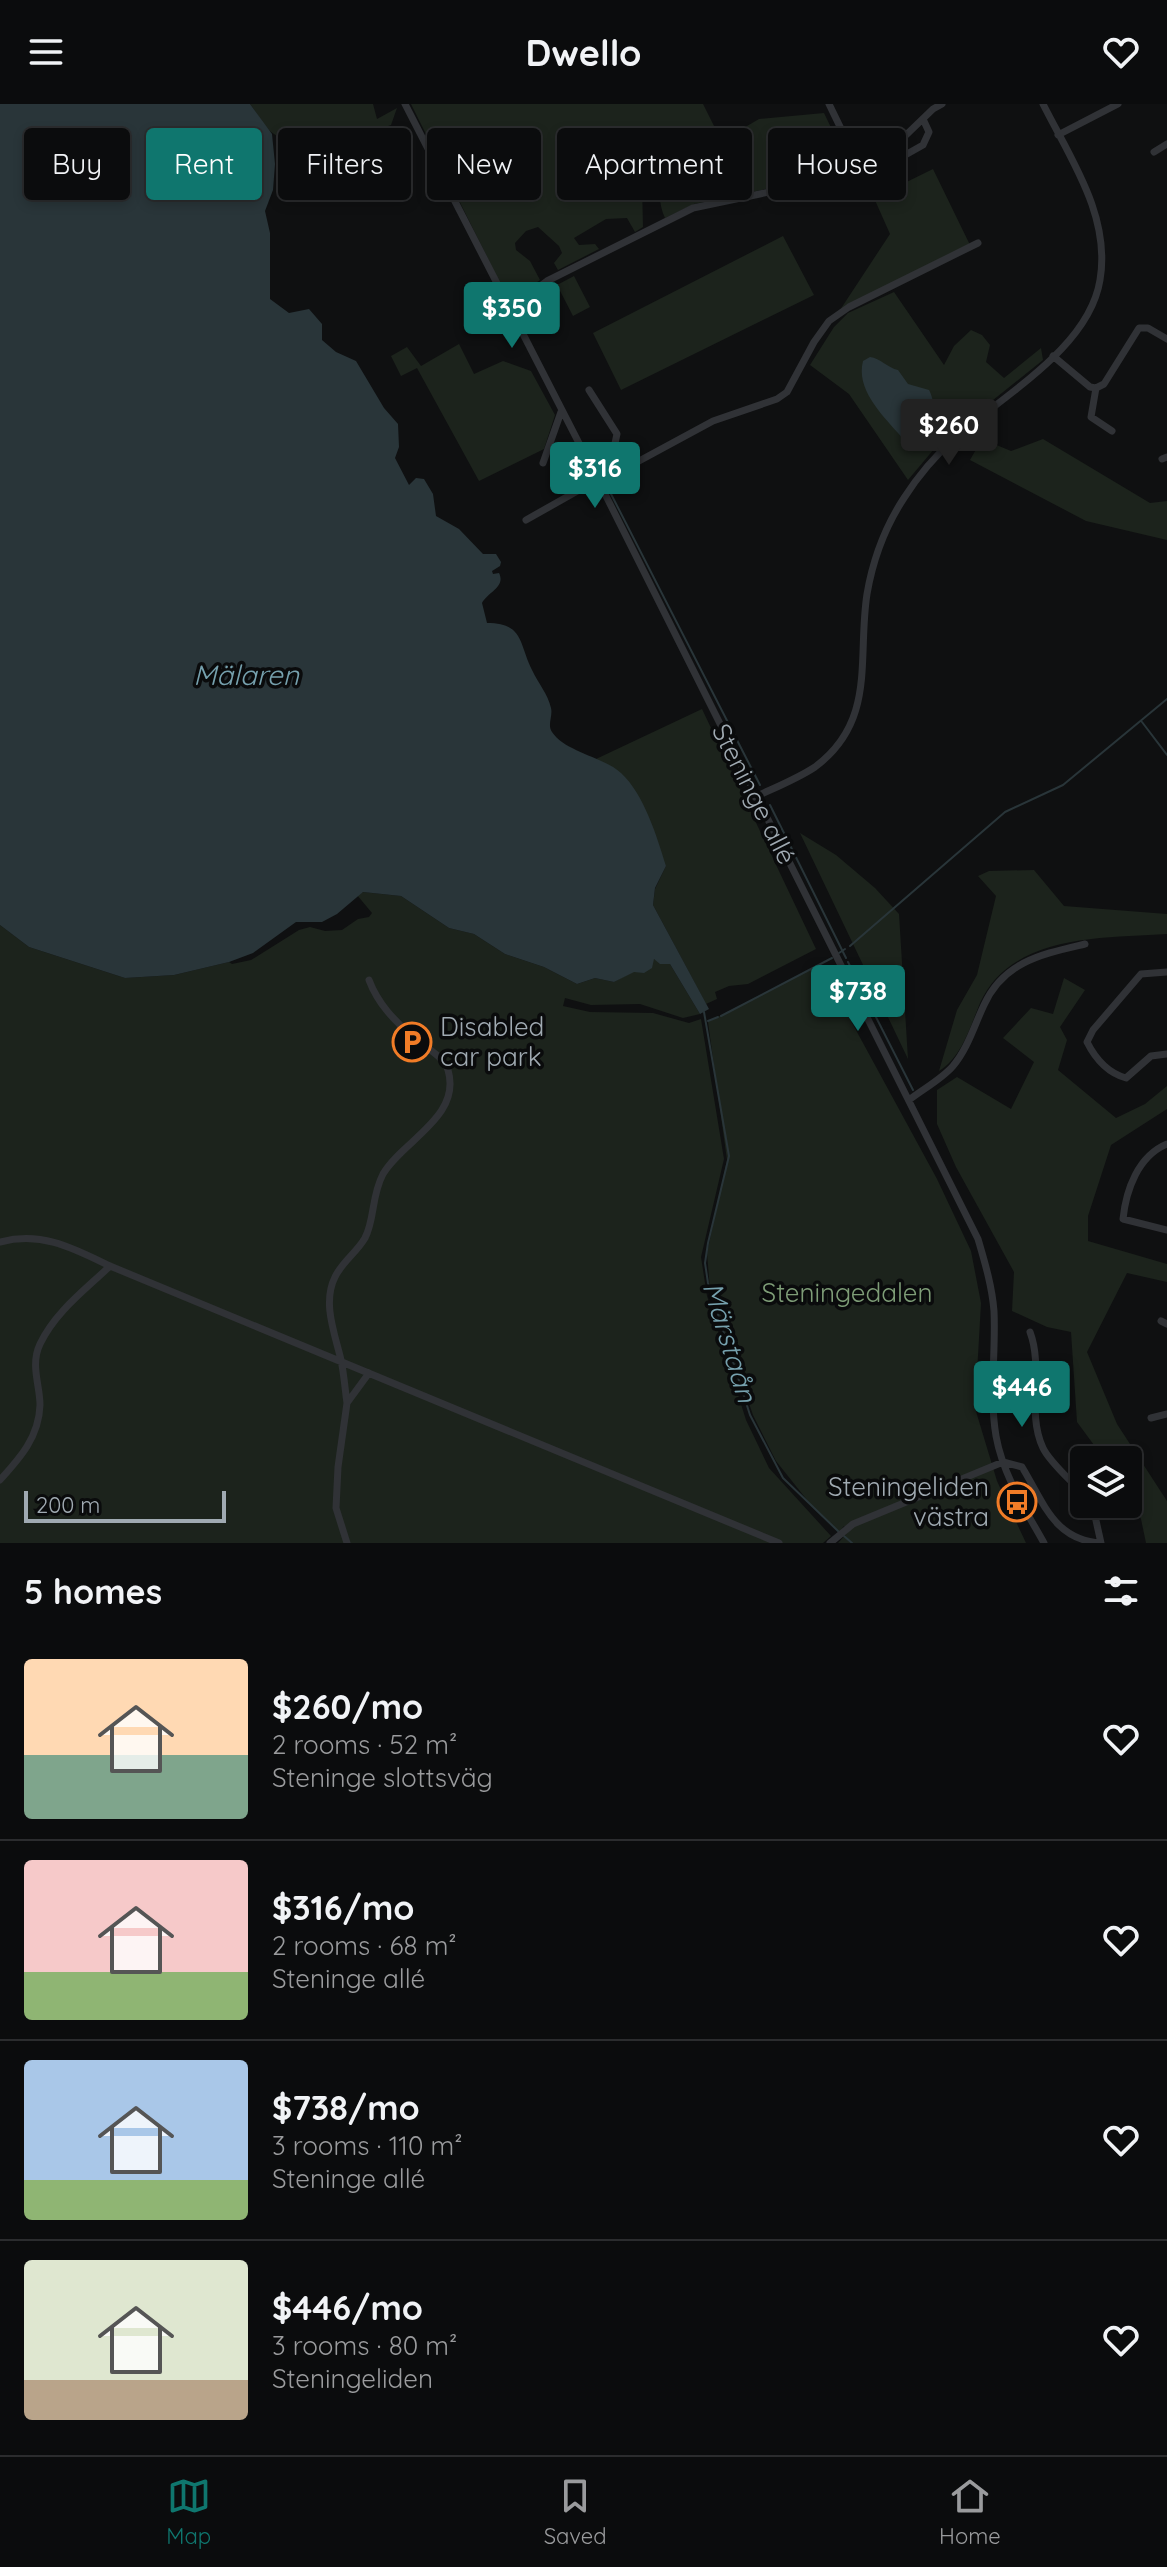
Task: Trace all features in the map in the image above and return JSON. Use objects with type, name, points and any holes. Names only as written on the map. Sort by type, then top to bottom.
[{"type":"street","name":"Steninge allé","points":[[405,104],[601,486],[978,1239],[989,1273],[994,1312],[993,1410],[1003,1462],[1018,1498],[1044,1543]]},
{"type":"street","points":[[829,104],[841,128]]},
{"type":"street","points":[[906,135],[942,104]]},
{"type":"street","points":[[755,797],[815,767],[837,745],[855,714],[863,686],[867,594],[875,558],[888,525],[905,495],[956,438],[1071,339],[1089,313],[1100,281],[1102,249],[1099,224],[1091,201],[1043,104]]},
{"type":"street","points":[[1058,135],[1118,104]]},
{"type":"street","points":[[906,155],[923,145],[929,132],[923,119]]},
{"type":"street","points":[[1154,152],[1167,144]]},
{"type":"street","points":[[509,309],[547,281],[693,208],[768,192]]},
{"type":"street","points":[[601,486],[615,474],[713,421],[777,399],[787,392],[829,321],[849,307],[978,243]]},
{"type":"street","points":[[1053,356],[1090,387],[1096,388],[1104,384],[1139,328],[1148,328],[1167,339]]},
{"type":"street","points":[[1096,388],[1091,417],[1112,431]]},
{"type":"street","points":[[526,520],[579,492],[588,485],[593,473],[612,457],[617,434],[589,390]]},
{"type":"street","points":[[543,463],[561,412]]},
{"type":"street","points":[[909,1100],[952,1068],[968,1042],[985,1001],[1008,973],[1034,956],[1085,944]]},
{"type":"street","points":[[1167,972],[1141,974],[1135,979],[1093,1030],[1087,1042],[1092,1052],[1114,1074],[1126,1078],[1151,1056],[1167,1054]]},
{"type":"street","points":[[347,1543],[336,1508],[347,1403],[329,1301],[334,1277],[364,1238],[373,1195],[385,1171],[435,1121],[446,1103],[449,1088],[448,1070],[439,1056],[392,1017],[382,1006],[369,980]]},
{"type":"street","points":[[1167,1144],[1157,1148],[1142,1164],[1126,1195],[1123,1219],[1167,1230]]},
{"type":"street","points":[[0,1242],[30,1237],[64,1244],[110,1266],[779,1543]]},
{"type":"street","points":[[0,1480],[19,1459],[35,1434],[40,1404],[35,1376],[38,1347],[57,1316],[110,1266]]},
{"type":"street","points":[[1030,1332],[1036,1346],[1036,1418],[1044,1450],[1070,1479]]},
{"type":"street","points":[[347,1403],[369,1373]]},
{"type":"street","points":[[1151,1418],[1167,1414]]},
{"type":"street","points":[[832,1541],[847,1528],[1003,1462],[1022,1467],[1058,1525],[1068,1535],[1083,1542],[1101,1543],[1095,1518]]},
{"type":"green space","points":[[250,104],[373,104],[377,119],[397,108],[391,125],[382,128],[278,128],[278,136],[264,124]]},
{"type":"green space","points":[[411,104],[703,104],[715,128],[557,128],[557,200],[642,200],[643,227],[635,232],[627,218],[606,219],[574,238],[579,245],[595,244],[599,249],[558,270],[554,263],[562,253],[559,246],[538,227],[526,231],[515,243],[516,250],[530,261],[540,280],[509,301],[459,200],[541,200],[541,128],[427,128],[427,136]]},
{"type":"green space","points":[[824,113],[831,128],[768,128],[768,189],[752,192],[752,128],[744,128],[759,119]]},
{"type":"green space","points":[[933,169],[970,245],[840,310],[890,234],[875,200],[906,200],[906,182]]},
{"type":"green space","points":[[660,200],[713,200],[694,204],[665,218]]},
{"type":"green space","points":[[783,236],[814,295],[621,390],[593,333]]},
{"type":"green space","points":[[574,276],[590,307],[573,316],[557,285]]},
{"type":"green space","points":[[894,292],[944,365],[954,346],[971,330],[982,335],[990,345],[986,362],[1004,378],[1041,348],[1043,360],[972,417],[950,430],[908,480],[849,394],[810,365],[834,327],[848,313]]},
{"type":"green space","points":[[459,344],[474,374],[503,361],[531,371],[555,415],[544,449],[479,481],[417,368],[401,376],[391,356],[407,347],[421,366]]},
{"type":"green space","points":[[982,439],[1011,451],[1043,439],[1150,503],[1167,501],[1167,540],[1086,521],[970,460]]},
{"type":"green space","points":[[702,709],[816,949],[748,984],[729,986],[715,992],[717,999],[706,1004],[653,905],[655,889],[666,866],[596,759]]},
{"type":"green space","points":[[800,833],[836,855],[875,888],[899,914],[908,1059]]},
{"type":"green space","points":[[1034,870],[1064,906],[1167,914],[1167,934],[1088,939],[1061,944],[1013,964],[994,980],[959,1050],[939,1071],[957,1010],[977,975],[996,896],[978,876],[989,871]]},
{"type":"green space","points":[[363,892],[401,896],[449,928],[474,934],[505,954],[544,967],[577,984],[595,978],[614,982],[654,959],[670,964],[700,1014],[683,1018],[640,1004],[591,1005],[565,998],[563,1006],[590,1012],[653,1013],[689,1023],[701,1019],[724,1159],[701,1257],[707,1296],[746,1420],[769,1468],[831,1536],[823,1543],[0,1543],[0,925],[29,947],[125,978],[174,975],[251,960],[299,930],[310,927],[325,931],[342,930],[372,913],[357,895]]},
{"type":"green space","name":"Steningedalen","points":[[820,964],[937,1179],[971,1251],[981,1303],[975,1408],[997,1481],[1026,1543],[838,1543],[849,1531],[844,1526],[839,1532],[811,1505],[776,1461],[753,1415],[710,1290],[707,1253],[727,1160],[708,1022]]},
{"type":"green space","points":[[1064,978],[1085,990],[1060,1027],[1067,1040],[1058,1070],[1116,1118],[1145,1104],[1167,1086],[1167,1109],[1111,1145],[1088,1216],[1088,1241],[1167,1264],[1167,1282],[1127,1273],[1087,1352],[1117,1424],[1131,1446],[1095,1446],[1077,1422],[1071,1332],[1047,1327],[1012,1311],[1014,1272],[956,1167],[937,1124],[937,1090],[957,1077],[1011,1109],[1034,1062],[1003,1038],[1031,1008],[1053,1014]]},
{"type":"green space","points":[[1142,1462],[1167,1501],[1167,1543],[1146,1543],[1141,1519]]},
{"type":"water","name":"Mälaren","points":[[0,104],[250,104],[272,134],[275,164],[273,190],[265,211],[270,233],[270,299],[289,313],[309,309],[322,324],[322,340],[336,352],[356,361],[384,408],[398,424],[399,447],[395,458],[409,485],[416,478],[424,479],[433,494],[436,516],[459,529],[483,554],[496,554],[501,562],[492,571],[493,574],[499,573],[500,582],[482,603],[487,623],[508,627],[518,637],[550,703],[551,729],[558,739],[614,767],[636,792],[649,816],[666,866],[655,888],[653,905],[709,1009],[700,1014],[670,964],[660,964],[654,959],[652,968],[644,973],[634,972],[614,982],[595,978],[577,984],[544,967],[505,954],[474,934],[449,928],[401,896],[363,892],[337,914],[322,922],[296,922],[253,953],[174,975],[125,978],[29,947],[0,925]]},
{"type":"water","points":[[870,357],[898,370],[908,384],[929,390],[934,418],[929,436],[923,442],[915,444],[905,441],[874,404],[862,372],[863,361]]},
{"type":"waterway","points":[[610,492],[760,785]]},
{"type":"waterway","points":[[850,946],[1005,812],[1063,785],[1167,699]]},
{"type":"waterway","points":[[1142,722],[1167,755]]},
{"type":"waterway","points":[[770,805],[846,958]]},
{"type":"waterway","points":[[839,953],[845,949]]},
{"type":"waterway","points":[[721,1016],[832,958]]},
{"type":"waterway","points":[[848,962],[913,1090]]},
{"type":"waterway","name":"Märstaån","points":[[704,1012],[729,1156],[708,1243],[705,1263],[708,1283],[750,1415],[783,1478],[839,1532]]},
{"type":"waterway","points":[[708,1021],[718,1017]]},
{"type":"waterway","name":"Märstaån","points":[[844,1536],[852,1543]]},
{"type":"place","name":"Disabled car park","points":[[412,1042]]},
{"type":"place","name":"Steningeliden västra","points":[[1017,1502]]}]
